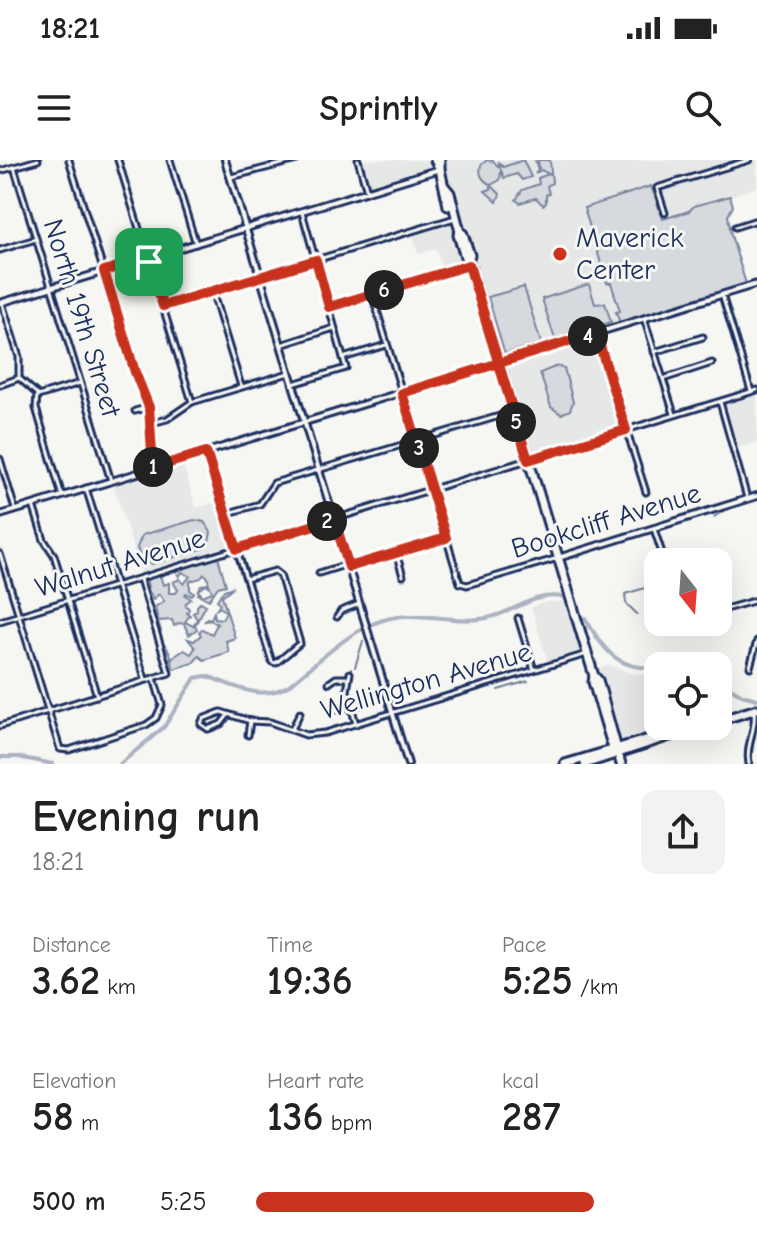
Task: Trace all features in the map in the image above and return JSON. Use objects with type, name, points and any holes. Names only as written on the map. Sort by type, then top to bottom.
[{"type":"main road","points":[[438,160],[445,187],[450,193],[460,243],[469,262],[621,764]]},
{"type":"main road","points":[[732,716],[755,709]]},
{"type":"main road","points":[[585,764],[647,740]]},
{"type":"main road","points":[[565,764],[617,751]]},
{"type":"street","points":[[0,171],[38,160]]},
{"type":"street","points":[[69,160],[135,372],[149,407],[153,468]]},
{"type":"street","points":[[118,160],[192,402]]},
{"type":"street","points":[[170,160],[196,244]]},
{"type":"street","points":[[225,160],[408,764]]},
{"type":"street","points":[[230,178],[297,160]]},
{"type":"street","points":[[358,160],[367,192]]},
{"type":"street","points":[[665,213],[657,188],[749,160]]},
{"type":"street","name":"North 19th Street","points":[[14,167],[111,481]]},
{"type":"street","points":[[38,396],[19,378],[19,357],[1,303],[440,169]]},
{"type":"street","points":[[293,384],[346,368],[302,212]]},
{"type":"street","points":[[163,306],[455,218]]},
{"type":"street","points":[[735,227],[757,220]]},
{"type":"street","points":[[0,250],[36,239]]},
{"type":"street","points":[[329,307],[469,262]]},
{"type":"street","points":[[0,515],[757,284]]},
{"type":"street","points":[[212,291],[241,387]]},
{"type":"street","points":[[319,573],[446,538],[372,294]]},
{"type":"street","points":[[722,295],[751,392]]},
{"type":"street","points":[[644,318],[674,416]]},
{"type":"street","points":[[281,345],[334,328]]},
{"type":"street","points":[[596,333],[646,492]]},
{"type":"street","points":[[654,352],[703,337]]},
{"type":"street","points":[[343,358],[387,345]]},
{"type":"street","points":[[663,379],[712,363]]},
{"type":"street","points":[[152,423],[167,419],[192,402],[289,373]]},
{"type":"street","points":[[0,385],[19,378]]},
{"type":"street","points":[[38,396],[80,383]]},
{"type":"street","name":"Walnut Avenue","points":[[0,621],[757,390]]},
{"type":"street","points":[[38,396],[36,408],[62,496]]},
{"type":"street","points":[[720,402],[747,499]]},
{"type":"street","points":[[135,411],[149,407]]},
{"type":"street","points":[[225,514],[260,504],[274,483],[513,412]]},
{"type":"street","points":[[206,452],[225,514],[273,663],[280,661],[300,643],[280,575],[275,571],[246,579]]},
{"type":"street","points":[[0,461],[15,510]]},
{"type":"street","points":[[86,488],[146,681]]},
{"type":"street","name":"Bookcliff Avenue","points":[[446,538],[459,581],[467,585],[757,496]]},
{"type":"street","points":[[33,505],[42,536],[54,555],[97,696]]},
{"type":"street","points":[[654,529],[660,548]]},
{"type":"street","points":[[396,553],[403,576]]},
{"type":"street","points":[[0,554],[60,749],[69,750],[146,725],[156,718],[162,705],[154,678]]},
{"type":"street","points":[[0,725],[169,673],[140,578]]},
{"type":"street","points":[[732,607],[757,600]]},
{"type":"street","points":[[337,617],[341,611],[359,604]]},
{"type":"street","points":[[518,618],[534,670]]},
{"type":"street","points":[[750,667],[757,641]]},
{"type":"street","name":"Wellington Avenue","points":[[228,715],[221,724],[208,729],[201,726],[203,719],[218,712],[250,721],[270,722],[312,735],[587,654]]},
{"type":"street","points":[[350,673],[347,691],[356,724]]},
{"type":"street","points":[[329,683],[336,678],[347,678]]},
{"type":"street","points":[[337,710],[379,699]]},
{"type":"street","points":[[749,764],[749,751],[757,724],[755,709]]},
{"type":"street","points":[[292,729],[300,713]]},
{"type":"street","points":[[248,735],[250,721]]},
{"type":"shaded area","points":[[360,160],[757,160],[757,187],[731,196],[733,206],[728,216],[746,284],[591,330],[621,427],[533,455],[471,260],[442,268],[436,249],[418,254],[412,234],[459,219],[442,165],[371,186]]},
{"type":"shaded area","points":[[487,160],[500,168],[499,163],[503,167],[523,160],[531,177],[522,180],[517,174],[504,178],[501,170],[500,180],[491,185],[480,172],[481,165]]},
{"type":"shaded area","points":[[535,160],[539,169],[538,160],[550,160],[552,183],[547,186],[549,194],[543,205],[536,198],[520,203],[516,200],[522,190],[539,184],[538,178],[549,174],[541,170],[535,174],[538,170]]},
{"type":"shaded area","points":[[491,185],[500,194],[497,202],[485,191],[491,189]]},
{"type":"shaded area","points":[[651,186],[663,219],[730,196],[733,206],[728,216],[731,235],[746,284],[620,323],[616,312],[620,311],[611,283],[607,283],[584,208]]},
{"type":"shaded area","points":[[589,284],[595,304],[605,303],[611,322],[555,339],[542,299]]},
{"type":"shaded area","points":[[524,287],[541,343],[507,353],[504,352],[488,297]]},
{"type":"shaded area","points":[[557,366],[564,368],[573,402],[570,410],[561,414],[551,407],[540,373]]},
{"type":"shaded area","points":[[757,394],[757,442],[737,448],[725,405]]},
{"type":"shaded area","points":[[182,462],[196,508],[217,502],[230,545],[141,573],[113,483]]},
{"type":"shaded area","points":[[194,520],[204,522],[211,532],[205,548],[152,564],[141,559],[137,548],[142,535]]},
{"type":"shaded area","points":[[218,557],[226,585],[218,587],[209,600],[198,594],[203,596],[212,592],[206,585],[199,590],[201,585],[209,584],[204,574],[190,581],[192,596],[185,595],[191,599],[185,604],[190,615],[185,622],[193,626],[197,619],[193,613],[197,606],[201,602],[206,605],[195,625],[197,629],[189,635],[184,624],[174,626],[172,620],[158,621],[161,631],[158,632],[155,607],[164,601],[159,594],[153,599],[150,593],[146,594],[146,579],[160,575],[163,585],[169,583],[169,593],[176,593],[178,590],[173,582],[180,579],[184,584],[190,576],[182,572],[179,577],[176,570]]},
{"type":"shaded area","points":[[233,587],[222,596],[235,638],[226,641],[229,652],[204,660],[199,656],[193,663],[170,670],[173,666],[164,647],[172,658],[184,650],[191,654],[195,648],[188,639],[194,641],[201,635],[199,632],[202,629],[212,634],[217,624],[205,621],[211,619],[214,612],[215,618],[222,619],[226,612],[220,607],[216,610],[220,603],[217,600],[224,590]]},
{"type":"shaded area","points":[[546,602],[567,602],[579,649],[577,653],[548,662],[531,607]]},
{"type":"shaded area","points":[[610,665],[632,674],[644,674],[644,735],[621,742],[598,669]]},
{"type":"waterway","points":[[714,517],[723,511]]},
{"type":"waterway","points":[[637,614],[626,603],[625,594],[644,588]]},
{"type":"waterway","points":[[120,764],[164,727],[195,678],[206,676],[257,692],[277,691],[288,686],[358,631],[390,618],[487,618],[542,597],[562,597]]},
{"type":"waterway","points":[[585,618],[613,656],[632,666],[644,667]]},
{"type":"waterway","points":[[355,667],[363,641]]},
{"type":"waterway","points":[[498,690],[528,681]]},
{"type":"waterway","points":[[732,689],[757,699]]},
{"type":"waterway","points":[[0,757],[53,764]]},
{"type":"place","name":"Maverick Center","points":[[560,254]]},
{"type":"route","points":[[149,262],[148,258],[104,271],[149,407],[153,468],[206,452],[237,549],[334,519],[349,567],[446,538],[402,393],[474,370],[498,363],[561,343],[596,333],[626,430],[528,460],[498,363],[469,265],[329,307],[316,260],[163,306],[149,262]]}]
